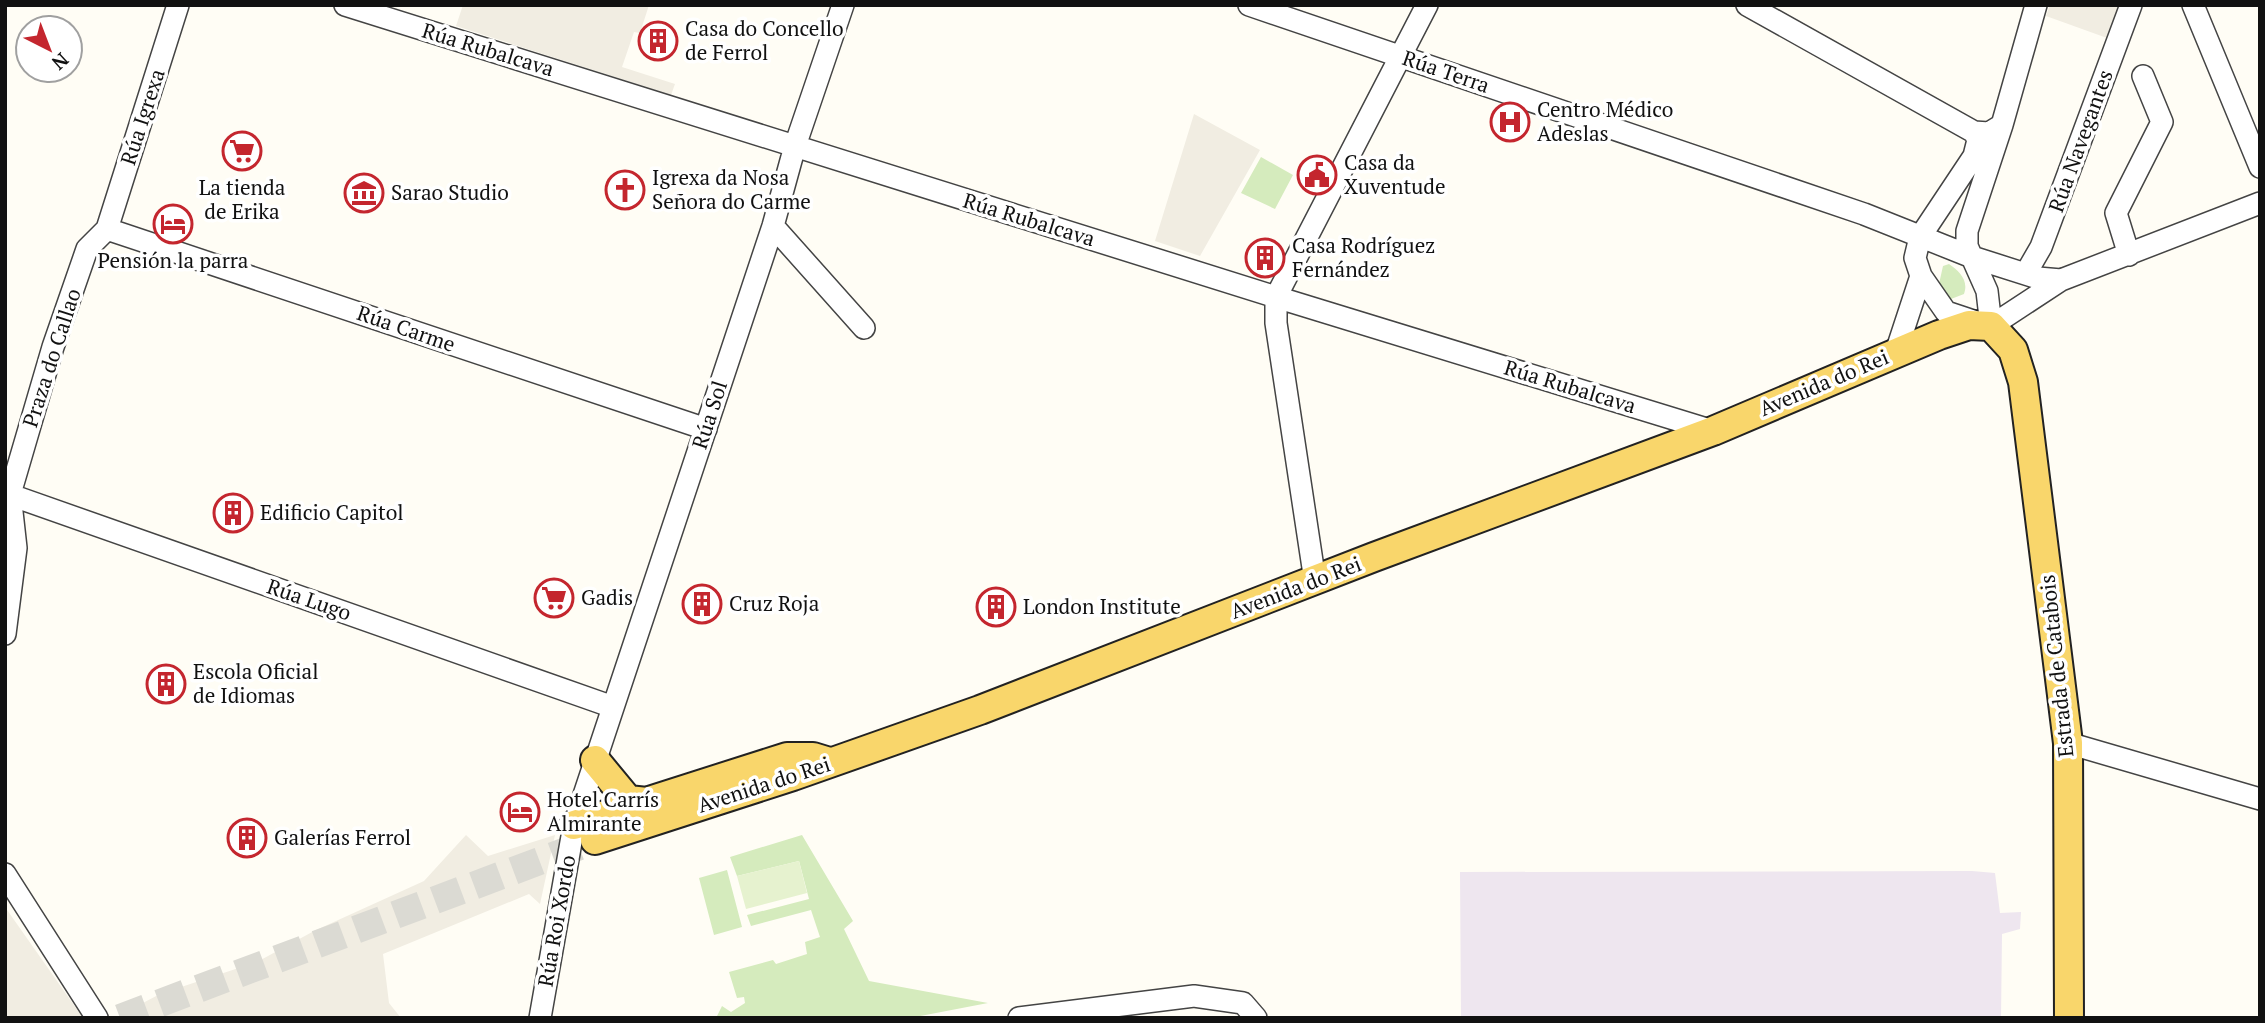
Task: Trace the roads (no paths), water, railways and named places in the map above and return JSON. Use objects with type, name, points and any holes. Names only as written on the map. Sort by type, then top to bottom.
[{"type":"main road","name":"Avenida do Rei","points":[[585,832],[832,763],[1713,431],[1956,328],[1991,326]]},
{"type":"main road","name":"Estrada de Catabois","points":[[1991,326],[2013,350],[2023,382],[2068,743],[2069,1018]]},
{"type":"main road","points":[[585,832],[647,802],[787,757],[813,757],[832,763]]},
{"type":"main road","points":[[595,760],[628,800],[647,802]]},
{"type":"street","name":"Rúa Igrexa","points":[[107,229],[178,5]]},
{"type":"street","name":"Rúa Rubalcava","points":[[345,5],[1713,431]]},
{"type":"street","name":"Rúa Sol","points":[[585,832],[595,760],[773,226],[795,146],[843,5]]},
{"type":"street","name":"Rúa Terra","points":[[1249,5],[1864,214],[1972,257],[2026,274],[2061,280]]},
{"type":"street","points":[[1315,581],[1276,323],[1276,297],[1427,5]]},
{"type":"street","points":[[1747,5],[1974,132],[1989,133],[2003,125]]},
{"type":"street","points":[[1991,326],[1987,290],[1967,246],[1967,231],[2003,125],[2036,5]]},
{"type":"street","name":"Rúa Navegantes","points":[[2026,274],[2037,258],[2132,5]]},
{"type":"street","points":[[2191,8],[2260,167]]},
{"type":"street","points":[[2129,255],[2116,212],[2162,122],[2143,76]]},
{"type":"street","points":[[1974,132],[1978,140],[1974,156],[1920,237],[1915,258],[1921,276],[1946,312],[1991,326]]},
{"type":"street","points":[[1991,326],[2061,280],[2260,203]]},
{"type":"street","points":[[773,226],[864,328]]},
{"type":"street","name":"Rúa Carme","points":[[107,229],[706,429]]},
{"type":"street","name":"Praza do Callao","points":[[8,494],[53,346],[87,249],[107,229]]},
{"type":"street","points":[[1896,352],[1921,276]]},
{"type":"street","points":[[5,634],[11,547],[8,494]]},
{"type":"street","name":"Rúa Lugo","points":[[8,494],[613,707]]},
{"type":"street","points":[[2068,743],[2260,799]]},
{"type":"street","name":"Rúa Roi Xordo","points":[[540,1018],[585,832]]},
{"type":"street","points":[[5,874],[97,1018]]},
{"type":"street","points":[[1019,1018],[1194,996],[1250,1010]]},
{"type":"tunnel","points":[[120,1018],[593,841]]},
{"type":"place","name":"Casa do Concello de Ferrol","points":[[658,41]]},
{"type":"place","name":"Centro Médico Adeslas","points":[[1510,122]]},
{"type":"place","name":"La tienda de Erika","points":[[242,151]]},
{"type":"place","name":"Casa da Xuventude","points":[[1317,175]]},
{"type":"place","name":"Igrexa da Nosa Señora do Carme","points":[[625,190]]},
{"type":"place","name":"Sarao Studio","points":[[364,193]]},
{"type":"place","name":"Pensión la parra","points":[[173,224]]},
{"type":"place","name":"Casa Rodríguez Fernández","points":[[1265,258]]},
{"type":"place","name":"Edificio Capitol","points":[[233,513]]},
{"type":"place","name":"Gadis","points":[[554,598]]},
{"type":"place","name":"Cruz Roja","points":[[702,604]]},
{"type":"place","name":"London Institute","points":[[996,607]]},
{"type":"place","name":"Escola Oficial de Idiomas","points":[[166,684]]},
{"type":"place","name":"Hotel Carrís Almirante","points":[[520,812]]},
{"type":"place","name":"Galerías Ferrol","points":[[247,838]]}]
